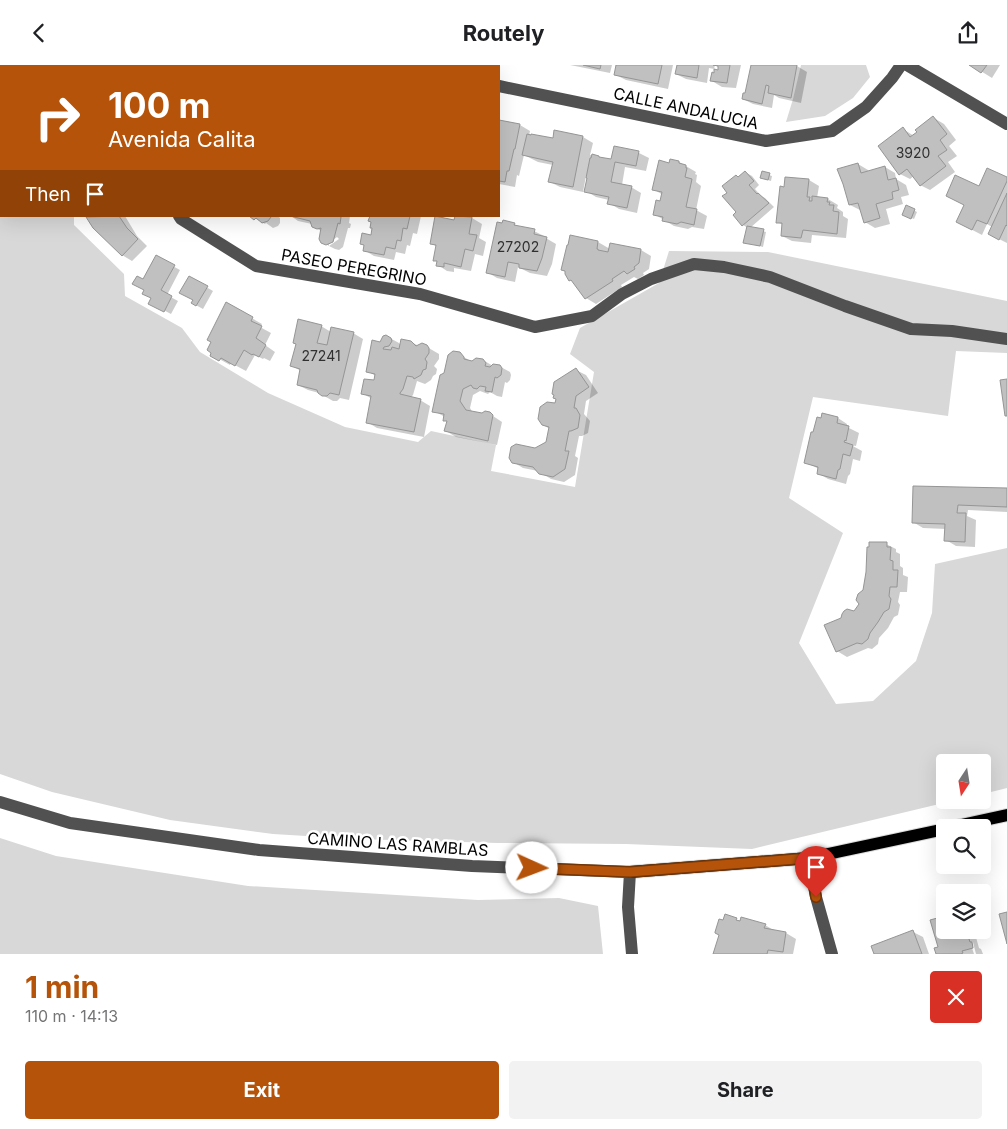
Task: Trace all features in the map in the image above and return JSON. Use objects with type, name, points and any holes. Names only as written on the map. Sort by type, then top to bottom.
[{"type":"main road","points":[[989,819],[1007,815]]},
{"type":"main road","name":"CAMINO LAS RAMBLAS","points":[[630,872],[809,858],[936,831]]},
{"type":"street","name":"CALLE ANDALUCIA","points":[[500,86],[766,141],[832,131],[866,107],[901,65]]},
{"type":"street","points":[[907,65],[1007,124]]},
{"type":"street","name":"PASEO PEREGRINO","points":[[180,217],[256,266],[420,294],[535,327],[592,316],[636,286],[694,264],[724,267],[770,277],[911,329],[952,331],[1007,339]]},
{"type":"street","name":"CAMINO LAS RAMBLAS","points":[[0,802],[70,823],[259,850],[472,866],[630,872]]},
{"type":"street","points":[[809,858],[816,897],[832,954]]},
{"type":"street","points":[[630,872],[628,907],[632,954]]},
{"type":"shaded area","points":[[801,65],[866,65],[870,77],[853,98],[825,116],[786,122]]},
{"type":"shaded area","points":[[0,217],[74,217],[74,225],[124,274],[125,296],[182,328],[200,352],[268,393],[345,427],[418,442],[431,431],[496,445],[491,471],[575,487],[594,372],[570,354],[580,328],[659,283],[669,251],[768,252],[1007,301],[1007,353],[956,351],[948,416],[813,397],[789,498],[843,533],[799,643],[836,704],[873,701],[916,661],[932,613],[935,564],[1007,548],[1007,788],[991,792],[991,754],[936,754],[936,805],[752,849],[626,844],[356,839],[273,834],[170,820],[52,792],[0,774]]},
{"type":"shaded area","points":[[0,838],[56,856],[248,886],[478,900],[559,898],[598,906],[603,954],[0,954]]},
{"type":"building","points":[[583,65],[601,65],[600,69]]},
{"type":"building","points":[[616,65],[662,65],[658,84],[614,75]]},
{"type":"building","points":[[677,65],[699,65],[697,78],[675,74]]},
{"type":"building","points":[[713,65],[730,65],[727,83],[710,81],[714,69],[718,70],[718,66]]},
{"type":"building","points":[[751,65],[797,65],[791,98],[768,93],[769,86],[766,85],[762,104],[742,99]]},
{"type":"building","points":[[969,65],[987,65],[981,73]]},
{"type":"building","points":[[933,116],[947,134],[940,140],[947,150],[938,156],[946,166],[920,186],[907,169],[899,175],[878,146],[903,127],[910,137],[917,132],[915,130]]},
{"type":"building","points":[[500,120],[520,124],[505,182],[500,181]]},
{"type":"building","points":[[554,130],[583,136],[573,187],[548,182],[553,162],[522,155],[527,134],[553,138]]},
{"type":"building","points":[[614,146],[639,151],[636,166],[615,162],[611,182],[632,186],[627,208],[607,204],[609,197],[584,192],[592,154],[611,159]]},
{"type":"building","points":[[670,159],[686,165],[685,177],[692,179],[686,207],[697,209],[694,225],[662,221],[663,217],[653,215],[656,200],[660,201],[662,192],[652,190],[659,160],[669,163]]},
{"type":"building","points":[[858,163],[861,173],[885,166],[888,180],[896,178],[899,190],[892,192],[893,199],[876,204],[880,218],[864,223],[858,203],[849,205],[837,169]]},
{"type":"building","points":[[987,168],[1007,177],[1007,181],[987,224],[977,220],[972,230],[956,222],[964,205],[946,196],[955,175],[979,186]]},
{"type":"building","points":[[745,171],[754,181],[749,185],[769,203],[742,226],[733,215],[736,212],[722,196],[727,193],[722,186],[736,175],[738,177]]},
{"type":"building","points":[[762,171],[770,173],[768,180],[760,178]]},
{"type":"building","points":[[785,177],[809,179],[807,197],[810,197],[809,201],[812,201],[812,196],[828,198],[827,202],[830,202],[829,205],[834,205],[833,211],[839,212],[837,234],[803,230],[801,238],[781,236],[782,223],[776,223],[780,186],[784,187]]},
{"type":"building","points":[[1007,193],[1007,226],[999,240],[988,234]]},
{"type":"building","points":[[906,205],[915,209],[911,219],[902,215]]},
{"type":"building","points":[[86,217],[120,217],[138,239],[122,256],[93,228]]},
{"type":"building","points":[[250,217],[271,217],[268,221],[262,223],[256,218],[254,220]]},
{"type":"building","points":[[294,217],[341,217],[333,242],[326,245],[321,243],[319,239],[321,228],[312,227],[310,221]]},
{"type":"building","points":[[370,217],[410,217],[407,229],[403,228],[401,241],[397,240],[395,249],[386,247],[384,255],[363,251],[364,245],[360,244],[362,233],[371,235],[371,222],[368,221]]},
{"type":"building","points":[[435,217],[454,220],[455,217],[472,217],[469,234],[477,235],[473,251],[465,249],[461,267],[444,263],[444,267],[436,266],[437,261],[433,261],[436,245],[430,244]]},
{"type":"building","points":[[503,220],[515,223],[514,225],[535,229],[534,234],[547,237],[537,271],[519,268],[519,264],[508,262],[505,277],[486,273],[497,222],[502,223]]},
{"type":"building","points":[[747,226],[764,229],[760,246],[743,243]]},
{"type":"building","points":[[570,235],[598,241],[597,249],[608,252],[610,243],[641,249],[639,263],[634,267],[635,269],[627,274],[624,271],[612,279],[613,281],[585,299],[571,280],[569,281],[565,271],[561,270]]},
{"type":"building","points":[[156,255],[175,265],[161,290],[172,296],[164,312],[148,304],[151,298],[142,294],[144,290],[132,284],[137,276],[143,279]]},
{"type":"building","points":[[189,276],[208,286],[196,306],[191,303],[193,300],[179,293]]},
{"type":"building","points":[[226,302],[253,317],[251,321],[262,326],[256,338],[266,345],[259,357],[244,350],[235,366],[221,358],[219,361],[210,356],[211,353],[207,350],[211,342],[207,340]]},
{"type":"building","points":[[298,319],[322,325],[317,343],[327,345],[331,327],[354,332],[339,395],[330,393],[327,396],[322,396],[317,390],[297,385],[300,369],[290,366],[296,344],[293,343]]},
{"type":"building","points":[[386,335],[392,341],[389,346],[383,349],[391,350],[392,347],[399,349],[401,339],[411,341],[416,346],[422,343],[429,348],[429,353],[425,359],[427,362],[426,369],[414,379],[407,376],[400,393],[421,399],[414,432],[366,423],[371,396],[361,394],[364,379],[374,380],[375,374],[366,372],[372,340],[380,342],[383,336]]},
{"type":"building","points":[[453,351],[460,352],[464,359],[472,361],[476,358],[483,359],[486,363],[485,366],[490,367],[493,364],[500,365],[502,368],[501,375],[497,378],[495,377],[492,392],[485,391],[486,387],[480,386],[477,389],[471,385],[463,389],[460,401],[466,410],[482,413],[485,411],[493,415],[488,441],[444,431],[447,421],[443,421],[444,414],[432,412],[440,375],[444,373],[448,355]]},
{"type":"building","points":[[576,368],[589,387],[576,396],[574,408],[576,408],[580,415],[578,428],[569,431],[565,451],[569,451],[565,469],[553,477],[539,474],[533,467],[512,463],[509,458],[511,447],[516,444],[535,448],[546,442],[549,427],[542,425],[538,419],[540,407],[547,402],[555,403],[556,399],[553,398],[554,395],[552,394],[554,382]]},
{"type":"building","points":[[1007,379],[1007,416],[1005,416],[1000,380]]},
{"type":"building","points":[[822,413],[838,417],[837,423],[849,426],[846,441],[844,442],[853,445],[850,456],[843,454],[836,479],[817,474],[818,467],[804,463],[811,432],[813,432],[817,417],[821,418]]},
{"type":"building","points":[[913,486],[1007,488],[1007,507],[958,505],[957,513],[966,513],[965,542],[944,541],[945,524],[912,523]]},
{"type":"building","points":[[869,542],[887,542],[887,547],[891,547],[890,560],[893,561],[893,570],[898,570],[897,587],[890,587],[889,596],[891,599],[889,609],[884,612],[868,639],[862,644],[857,643],[836,652],[824,625],[841,618],[847,609],[854,611],[859,604],[856,600],[858,594],[863,590]]},
{"type":"building","points":[[1007,912],[1007,944],[999,914]]},
{"type":"building","points":[[725,914],[737,918],[736,920],[740,921],[741,917],[766,924],[764,928],[786,932],[783,952],[768,950],[767,954],[713,954],[719,935],[715,932],[719,919],[723,920]]},
{"type":"building","points":[[936,918],[936,939],[969,939],[972,942],[973,948],[962,951],[963,953],[961,954],[936,954],[934,948],[938,947],[930,920]]},
{"type":"building","points":[[913,930],[922,954],[874,954],[871,946]]},
{"type":"route","points":[[532,868],[630,872],[809,858],[816,897]]}]
